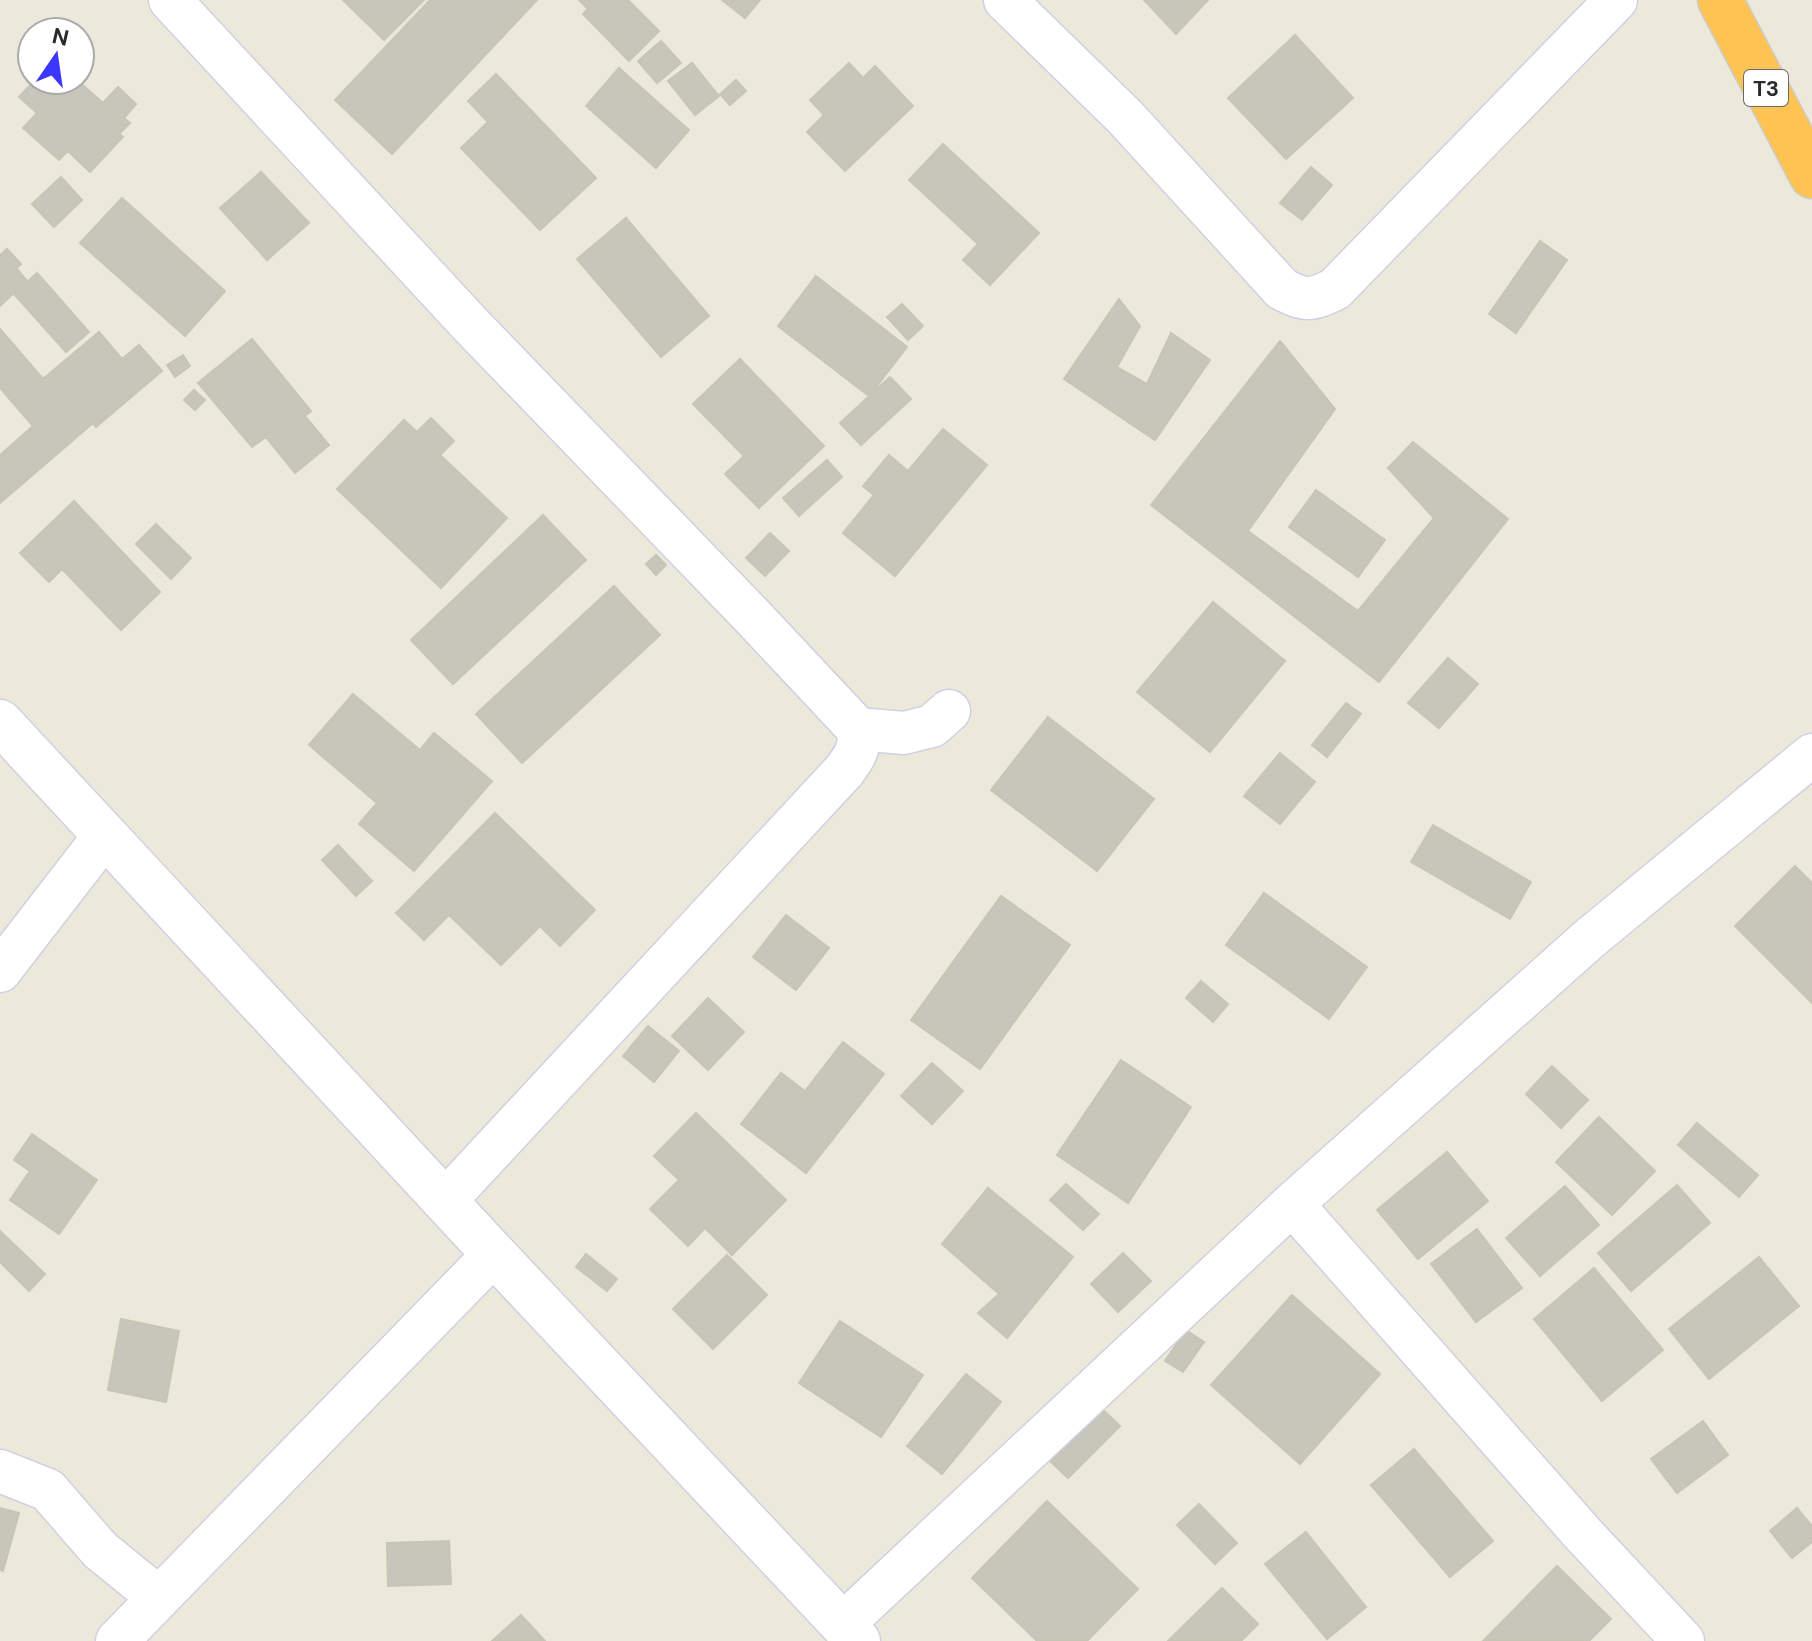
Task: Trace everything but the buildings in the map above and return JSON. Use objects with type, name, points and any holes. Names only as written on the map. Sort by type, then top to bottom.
[{"type":"highway","name":"T3","points":[[1720,0],[1812,176]]},
{"type":"street","points":[[170,0],[469,323],[858,729],[860,741],[844,771],[445,1201]]},
{"type":"street","points":[[1005,0],[1125,117],[1282,289],[1300,298],[1316,298],[1335,289],[1616,0]]},
{"type":"street","points":[[858,729],[904,733],[932,726],[949,711]]},
{"type":"street","points":[[0,722],[850,1633],[1292,1204],[1589,939],[1812,755]]},
{"type":"street","points":[[0,971],[105,835]]},
{"type":"street","points":[[1292,1204],[1583,1534],[1683,1641]]},
{"type":"street","points":[[117,1641],[494,1254]]},
{"type":"street","points":[[0,1471],[48,1490],[100,1550],[159,1598]]}]
